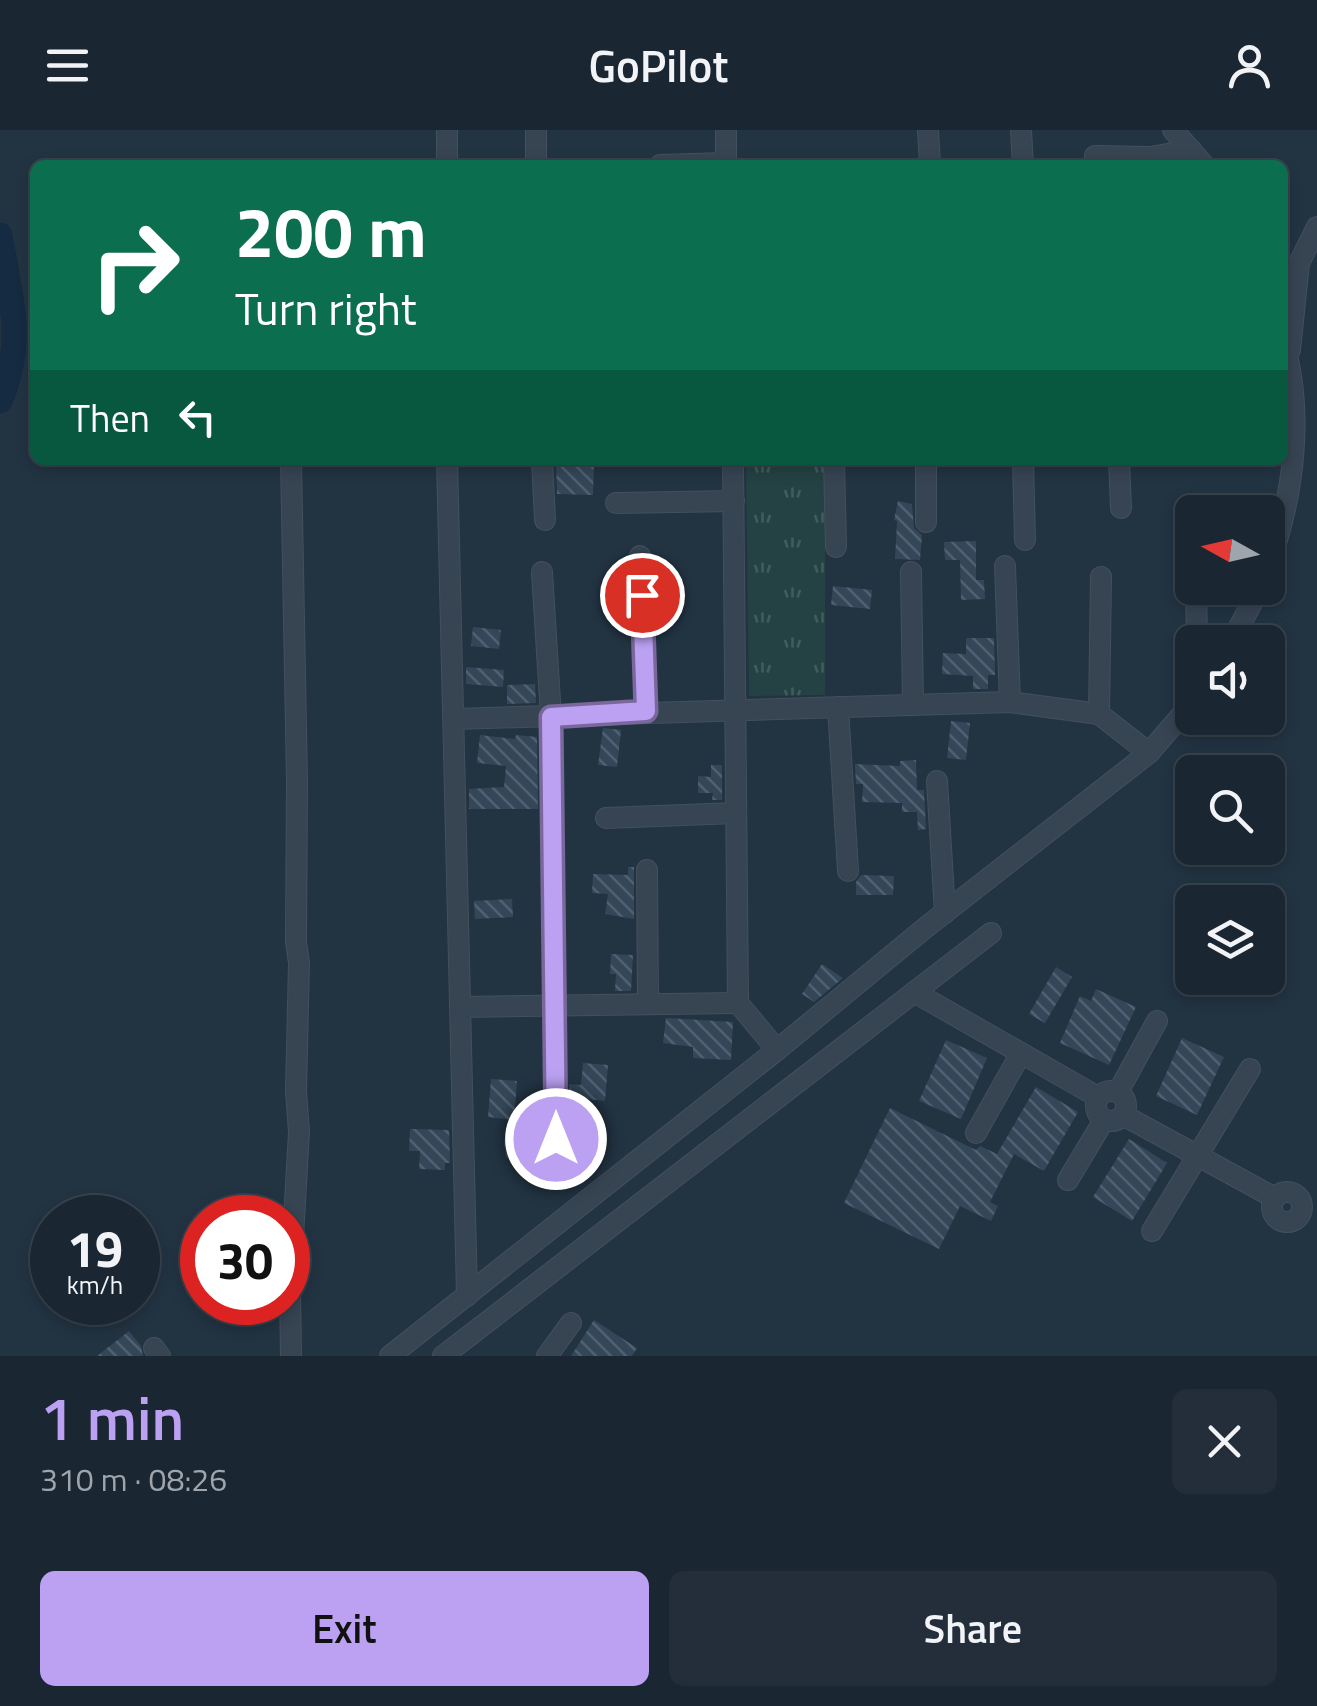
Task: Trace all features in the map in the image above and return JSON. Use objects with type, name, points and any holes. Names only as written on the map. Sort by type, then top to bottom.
[{"type":"street","points":[[447,130],[447,160]]},
{"type":"street","points":[[536,130],[536,160]]},
{"type":"street","points":[[726,130],[726,160]]},
{"type":"street","points":[[928,130],[930,160]]},
{"type":"street","points":[[1022,130],[1024,160]]},
{"type":"street","points":[[1172,130],[1197,158]]},
{"type":"street","points":[[1095,156],[1197,158]]},
{"type":"street","points":[[1288,344],[1299,263],[1317,227]]},
{"type":"street","points":[[1285,506],[1292,461],[1289,397]]},
{"type":"street","points":[[291,1356],[290,1290],[299,1132],[292,465]]},
{"type":"street","points":[[448,465],[467,1296]]},
{"type":"street","points":[[542,465],[545,520]]},
{"type":"street","points":[[733,465],[738,1004],[777,1050]]},
{"type":"street","points":[[834,465],[836,547]]},
{"type":"street","points":[[926,465],[926,522]]},
{"type":"street","points":[[1023,465],[1025,540]]},
{"type":"street","points":[[1119,465],[1121,508]]},
{"type":"street","points":[[616,504],[734,501]]},
{"type":"street","points":[[640,556],[646,711]]},
{"type":"street","points":[[1005,566],[1010,702]]},
{"type":"street","points":[[542,572],[551,717],[556,1139]]},
{"type":"street","points":[[910,572],[913,705]]},
{"type":"street","points":[[1099,714],[1102,577]]},
{"type":"street","points":[[455,719],[1010,702],[1099,714],[1150,754]]},
{"type":"street","points":[[838,707],[848,871]]},
{"type":"street","points":[[390,1356],[1150,754],[1175,723]]},
{"type":"street","points":[[936,781],[945,913]]},
{"type":"street","points":[[606,818],[736,812]]},
{"type":"street","points":[[648,870],[648,1002]]},
{"type":"street","points":[[444,1356],[991,933]]},
{"type":"street","points":[[914,992],[1021,1054],[1108,1095]]},
{"type":"street","points":[[460,1007],[738,1004]]},
{"type":"street","points":[[1157,1021],[1096,1112],[1199,1157],[1274,1198]]},
{"type":"street","points":[[976,1133],[1021,1054]]},
{"type":"street","points":[[1152,1231],[1250,1069]]},
{"type":"street","points":[[1068,1180],[1113,1118]]},
{"type":"street","points":[[548,1356],[570,1323]]},
{"type":"green space","points":[[746,465],[825,465],[825,695],[749,696]]},
{"type":"building","points":[[556,465],[594,465],[593,495],[557,494]]},
{"type":"building","points":[[898,501],[912,504],[914,528],[922,535],[920,560],[895,559],[894,520]]},
{"type":"building","points":[[976,541],[976,580],[984,580],[985,599],[961,600],[960,560],[945,560],[944,542]]},
{"type":"building","points":[[833,586],[872,590],[870,609],[831,605]]},
{"type":"building","points":[[473,627],[501,630],[499,649],[471,646]]},
{"type":"building","points":[[966,638],[994,638],[995,675],[988,675],[988,689],[973,689],[973,676],[942,674],[943,653],[966,654]]},
{"type":"building","points":[[466,667],[504,670],[503,687],[466,684]]},
{"type":"building","points":[[535,684],[536,703],[507,704],[507,685]]},
{"type":"building","points":[[951,721],[970,723],[966,760],[947,758]]},
{"type":"building","points":[[603,728],[621,730],[617,767],[598,765]]},
{"type":"building","points":[[480,735],[537,737],[538,809],[469,809],[469,789],[504,787],[506,766],[477,763]]},
{"type":"building","points":[[916,760],[917,790],[924,790],[926,829],[918,830],[917,812],[902,812],[902,803],[862,802],[863,784],[856,784],[855,764],[900,766],[900,761]]},
{"type":"building","points":[[711,765],[722,765],[722,800],[712,800],[713,793],[698,793],[698,776],[711,777]]},
{"type":"building","points":[[628,867],[634,867],[634,919],[605,914],[608,894],[592,893],[593,874],[628,875]]},
{"type":"building","points":[[861,875],[894,876],[893,895],[856,895],[856,882]]},
{"type":"building","points":[[512,899],[513,917],[475,919],[474,901]]},
{"type":"building","points":[[611,954],[633,955],[631,991],[615,991],[616,974],[610,974]]},
{"type":"building","points":[[822,964],[843,978],[814,1002],[802,994]]},
{"type":"building","points":[[1056,967],[1072,977],[1045,1023],[1029,1014]]},
{"type":"building","points":[[1096,989],[1136,1007],[1109,1065],[1060,1043],[1080,996],[1091,1001]]},
{"type":"building","points":[[666,1018],[733,1022],[731,1060],[693,1058],[693,1047],[663,1043]]},
{"type":"building","points":[[1182,1038],[1224,1057],[1197,1115],[1156,1096]]},
{"type":"building","points":[[946,1040],[987,1058],[961,1119],[919,1101]]},
{"type":"building","points":[[583,1063],[608,1065],[605,1101],[569,1097],[569,1084],[581,1085]]},
{"type":"building","points":[[491,1079],[517,1081],[514,1120],[488,1117]]},
{"type":"building","points":[[1036,1087],[1078,1112],[1044,1171],[1014,1154],[990,1202],[998,1206],[991,1221],[960,1206],[939,1249],[844,1203],[890,1108],[976,1150],[980,1146],[997,1154]]},
{"type":"building","points":[[410,1129],[449,1130],[450,1163],[445,1163],[445,1170],[419,1169],[420,1151],[409,1151]]},
{"type":"building","points":[[542,1136],[551,1154],[506,1158],[504,1139]]},
{"type":"building","points":[[1129,1139],[1167,1163],[1132,1221],[1093,1197]]},
{"type":"building","points":[[594,1320],[637,1348],[632,1356],[571,1356]]},
{"type":"building","points":[[129,1331],[141,1346],[143,1356],[97,1356]]},
{"type":"waterway","points":[[0,235],[14,319],[12,358],[0,401]]},
{"type":"route","points":[[556,1139],[551,717],[646,711],[642,595]]}]
